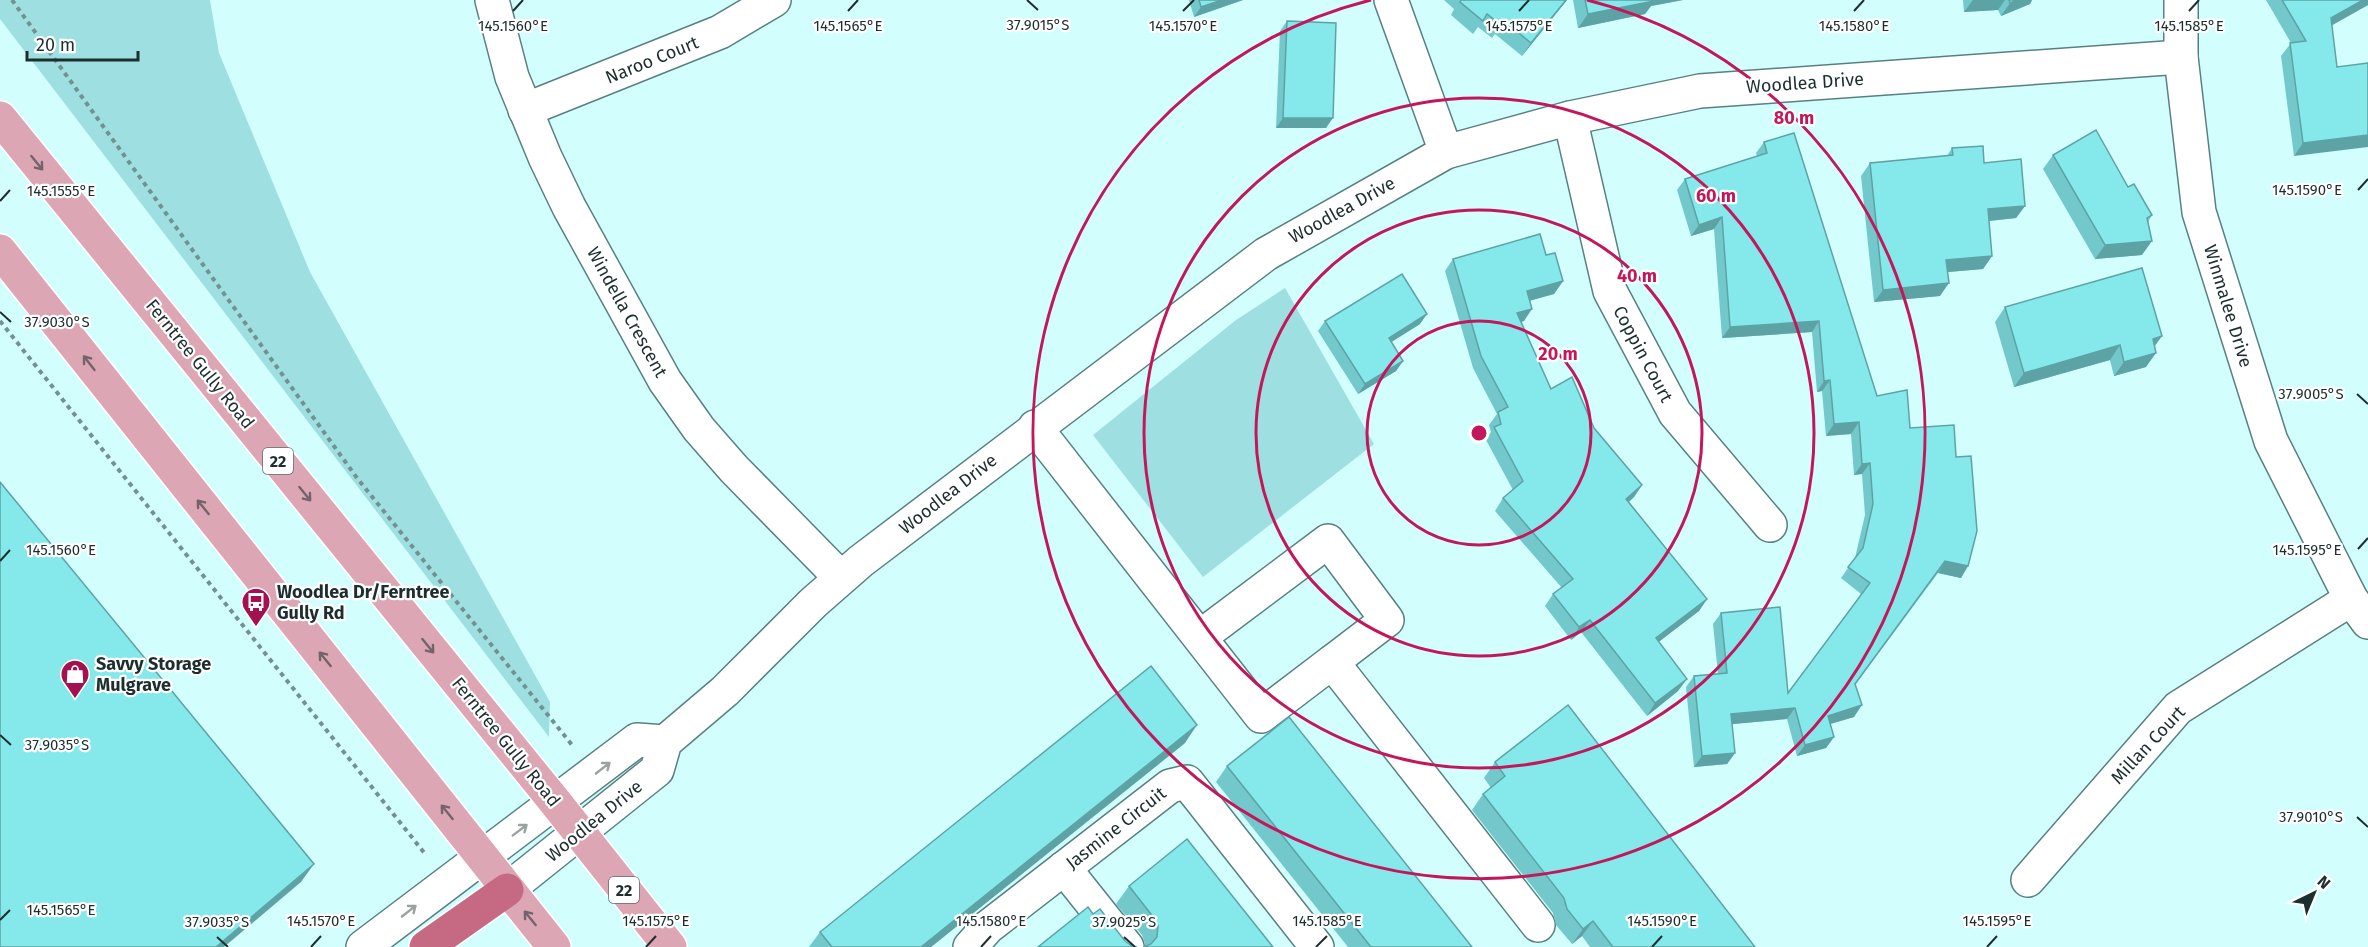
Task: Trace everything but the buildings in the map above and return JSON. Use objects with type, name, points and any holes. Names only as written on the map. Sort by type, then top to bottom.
[{"type":"highway","points":[[426,947],[507,890]]},
{"type":"main road","name":"Ferntree Gully Road","points":[[0,118],[556,803],[670,947]]},
{"type":"main road","points":[[0,251],[554,947]]},
{"type":"street","name":"Windella Crescent","points":[[492,0],[502,46],[525,110],[569,207],[665,381],[699,429],[734,469],[840,577]]},
{"type":"street","name":"Naroo Court","points":[[525,110],[720,32],[774,0]]},
{"type":"street","points":[[1391,0],[1446,152]]},
{"type":"street","name":"Winmalee Drive","points":[[2181,0],[2181,57],[2199,212],[2271,441],[2360,611]]},
{"type":"street","name":"Woodlea Drive","points":[[507,890],[657,770],[665,742],[725,691],[840,577],[1266,254],[1446,152],[1570,118],[1700,91],[2181,57]]},
{"type":"street","name":"Coppin Court","points":[[1570,118],[1610,291],[1675,413],[1770,525]]},
{"type":"street","points":[[1035,427],[1261,716],[1387,620],[1328,541],[1200,637]]},
{"type":"street","name":"Millan Court","points":[[2028,880],[2178,708],[2360,611]]},
{"type":"street","points":[[1332,662],[1538,926]]},
{"type":"street","name":"Woodlea Drive","points":[[363,947],[638,740],[665,742]]},
{"type":"street","name":"Jasmine Circuit","points":[[970,947],[988,927],[1170,786],[1187,782],[1317,947]]},
{"type":"street","points":[[1065,868],[1127,947]]},
{"type":"path","points":[[12,0],[357,478],[573,747]]},
{"type":"path","points":[[0,321],[448,882]]},
{"type":"shaded area","points":[[0,0],[210,0],[219,53],[310,272],[550,702],[549,737],[0,19]]},
{"type":"shaded area","points":[[1285,288],[1374,444],[1203,577],[1093,435],[1236,320]]},
{"type":"place","name":"Woodlea Dr/Ferntree Gully Rd","points":[[256,628]]},
{"type":"place","name":"Savvy Storage Mulgrave","points":[[75,700]]}]
